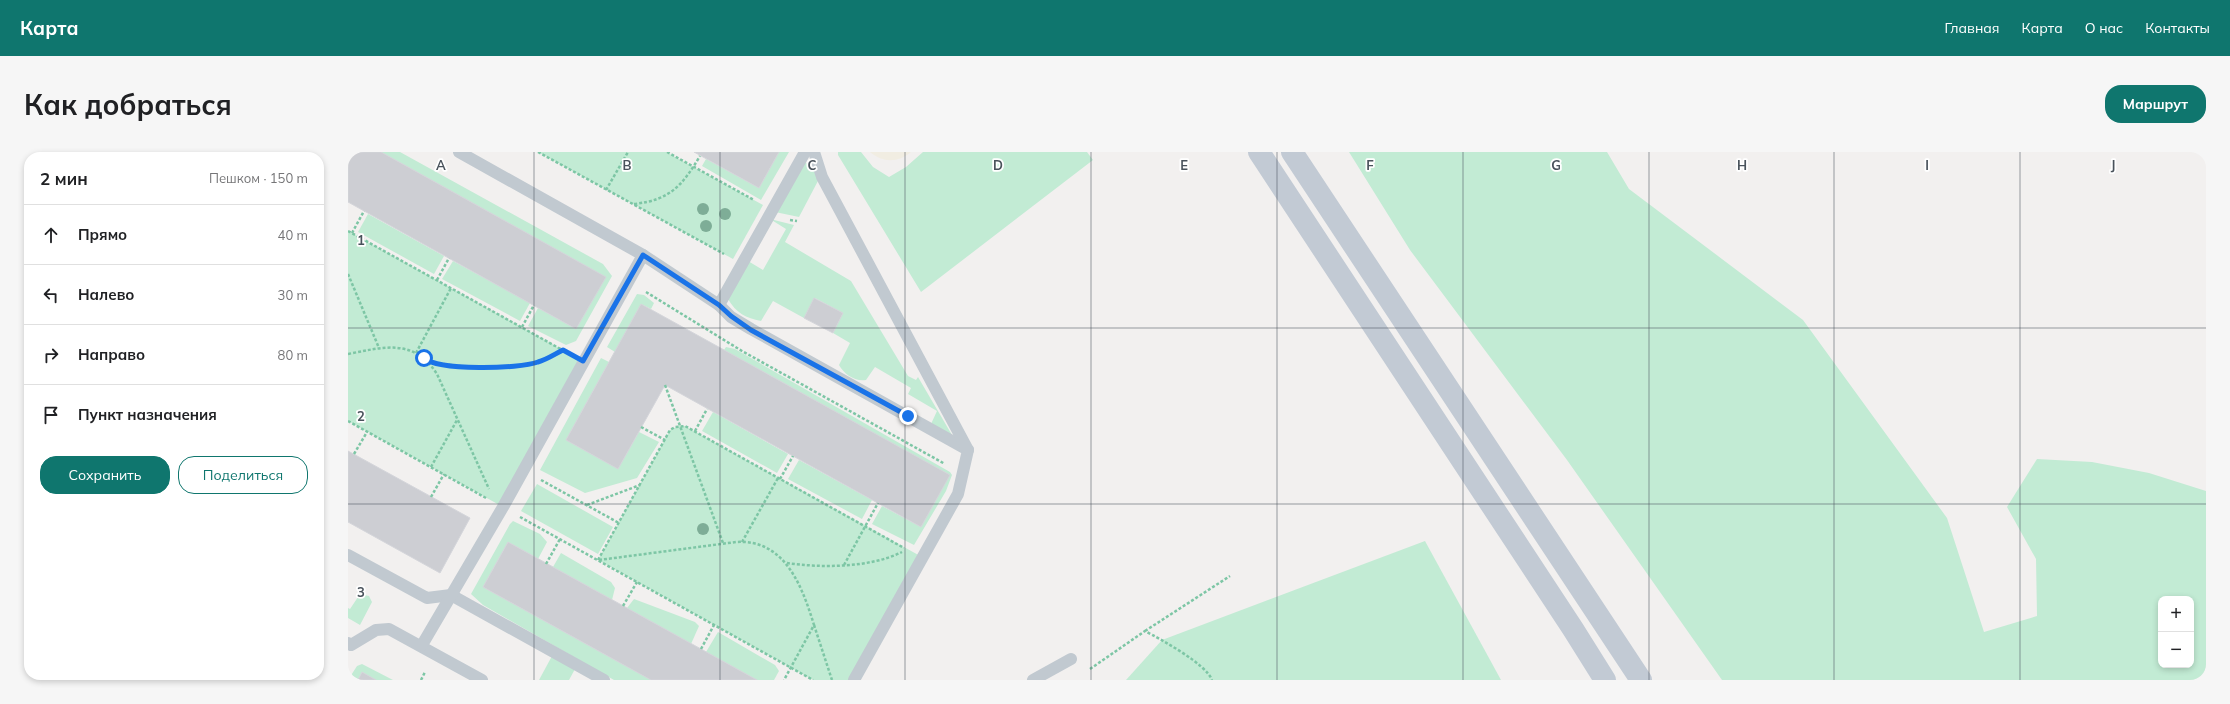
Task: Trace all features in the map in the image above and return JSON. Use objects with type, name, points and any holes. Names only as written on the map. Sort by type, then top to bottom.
[{"type":"main road","points":[[1259,152],[1565,615],[1605,680]]},
{"type":"main road","points":[[1292,152],[1641,680]]},
{"type":"lane","points":[[459,152],[643,255],[719,305],[731,316],[751,330],[968,450]]},
{"type":"lane","points":[[719,305],[804,152]]},
{"type":"lane","points":[[814,152],[822,177],[968,450],[958,494],[854,680]]},
{"type":"lane","points":[[422,645],[451,595],[499,505],[523,470],[643,255]]},
{"type":"lane","points":[[348,555],[427,598],[451,595],[604,680]]},
{"type":"lane","points":[[348,643],[351,644],[376,630],[389,629],[422,645],[482,680]]},
{"type":"lane","points":[[1033,680],[1071,659]]},
{"type":"path","points":[[538,152],[726,256]]},
{"type":"path","points":[[606,190],[628,152]]},
{"type":"path","points":[[667,152],[756,201]]},
{"type":"path","points":[[633,204],[649,202],[672,192],[689,176],[700,156]]},
{"type":"path","points":[[352,233],[364,211]]},
{"type":"path","points":[[348,231],[583,361]]},
{"type":"path","points":[[437,280],[449,258]]},
{"type":"path","points":[[348,274],[379,348]]},
{"type":"path","points":[[631,277],[650,295],[742,351],[948,465]]},
{"type":"path","points":[[416,353],[451,288]]},
{"type":"path","points":[[522,327],[534,306]]},
{"type":"path","points":[[348,354],[379,348],[398,347],[416,353],[428,362],[438,374],[457,420],[499,505]]},
{"type":"path","points":[[428,362],[464,367],[510,366],[538,362],[563,350]]},
{"type":"path","points":[[665,385],[723,543]]},
{"type":"path","points":[[695,432],[707,409]]},
{"type":"path","points":[[431,467],[457,420]]},
{"type":"path","points":[[348,421],[813,680]]},
{"type":"path","points":[[598,560],[670,430],[679,426],[685,426],[907,549],[896,555],[844,565],[809,566],[786,562]]},
{"type":"path","points":[[642,427],[665,440]]},
{"type":"path","points":[[354,454],[367,432]]},
{"type":"path","points":[[742,542],[793,456]]},
{"type":"path","points":[[523,470],[619,523]]},
{"type":"path","points":[[431,497],[444,474]]},
{"type":"path","points":[[587,505],[640,484]]},
{"type":"path","points":[[844,565],[878,504]]},
{"type":"path","points":[[546,564],[560,539]]},
{"type":"path","points":[[598,560],[723,543],[742,542],[759,545],[769,549],[786,562],[794,573],[814,625],[832,680]]},
{"type":"path","points":[[1084,673],[1145,631],[1230,576]]},
{"type":"path","points":[[623,606],[637,582]]},
{"type":"path","points":[[700,649],[714,625]]},
{"type":"path","points":[[784,680],[814,625]]},
{"type":"path","points":[[1145,631],[1201,666],[1210,673],[1212,680]]},
{"type":"green space","points":[[381,152],[400,152],[603,264],[612,276],[576,341],[566,345],[528,326],[538,308],[576,329],[605,277]]},
{"type":"green space","points":[[538,152],[666,152],[763,205],[733,259]]},
{"type":"green space","points":[[779,152],[789,152],[761,200],[702,166],[706,159],[759,188]]},
{"type":"green space","points":[[838,152],[861,152],[873,167],[889,177],[906,167],[923,152],[1087,152],[1093,160],[921,292],[838,155]]},
{"type":"green space","points":[[1349,152],[1607,152],[1629,189],[1803,320],[1947,518],[1984,632],[2037,616],[2036,559],[2007,507],[2037,459],[2092,462],[2149,473],[2206,491],[2206,680],[1722,680],[1567,460],[1410,250]]},
{"type":"green space","points":[[805,162],[812,168],[819,179],[799,217],[775,212]]},
{"type":"green space","points":[[368,214],[444,256],[434,274],[358,232]]},
{"type":"green space","points":[[770,219],[794,225],[785,242],[851,281],[908,376],[916,380],[918,377],[952,435],[931,424],[937,411],[908,394],[911,388],[875,367],[866,380],[854,379],[844,371],[839,365],[850,343],[833,333],[843,313],[815,298],[804,318],[773,301],[761,321],[746,316],[734,308],[728,299],[748,261],[763,270],[786,229]]},
{"type":"green space","points":[[348,231],[583,361],[503,507],[348,421]]},
{"type":"green space","points":[[453,261],[530,303],[520,321],[442,279]]},
{"type":"green space","points":[[637,294],[644,295],[654,303],[651,309],[641,304],[615,352],[607,347]]},
{"type":"green space","points":[[726,347],[735,349],[950,472],[952,475],[946,491],[914,545],[872,524],[882,506],[921,527],[949,475],[724,350]]},
{"type":"green space","points":[[601,358],[609,362],[566,440],[618,469],[639,432],[659,442],[637,478],[585,493],[540,470]]},
{"type":"green space","points":[[713,412],[788,454],[777,473],[702,431]]},
{"type":"green space","points":[[679,426],[685,426],[922,557],[854,680],[813,680],[598,560],[670,430]]},
{"type":"green space","points":[[799,460],[872,500],[862,519],[788,479]]},
{"type":"green space","points":[[537,484],[613,527],[598,554],[521,511]]},
{"type":"green space","points":[[513,521],[540,534],[547,542],[538,559],[508,542],[483,587],[651,680],[614,680],[483,605],[471,594]]},
{"type":"green space","points":[[1425,541],[1501,680],[1126,680],[1162,640]]},
{"type":"green space","points":[[561,553],[611,582],[615,588],[612,600],[553,567]]},
{"type":"green space","points":[[360,594],[369,596],[372,602],[360,625],[348,618],[348,608],[350,609]]},
{"type":"green space","points":[[634,599],[695,622],[699,626],[691,644],[627,608]]},
{"type":"green space","points":[[718,632],[775,665],[779,671],[774,680],[757,680],[706,652]]},
{"type":"green space","points":[[552,656],[575,669],[569,680],[539,680]]},
{"type":"green space","points":[[362,664],[393,680],[376,680],[362,672],[358,680],[348,680],[357,666]]},
{"type":"sand","points":[[870,152],[911,152],[896,160],[885,160]]},
{"type":"building","points":[[348,152],[381,152],[606,277],[576,329],[348,202]]},
{"type":"building","points":[[694,152],[779,152],[759,188]]},
{"type":"building","points":[[814,298],[843,313],[833,333],[804,318]]},
{"type":"building","points":[[641,304],[950,475],[921,527],[665,385],[618,469],[566,440]]},
{"type":"building","points":[[348,451],[470,518],[440,573],[348,522]]},
{"type":"building","points":[[508,542],[757,680],[651,680],[483,587]]},
{"type":"building","points":[[362,672],[376,680],[358,680]]},
{"type":"route","points":[[424,358],[428,362],[464,367],[489,368],[538,362],[563,350],[583,361],[643,255],[719,305],[731,316],[751,330],[908,416]]}]
